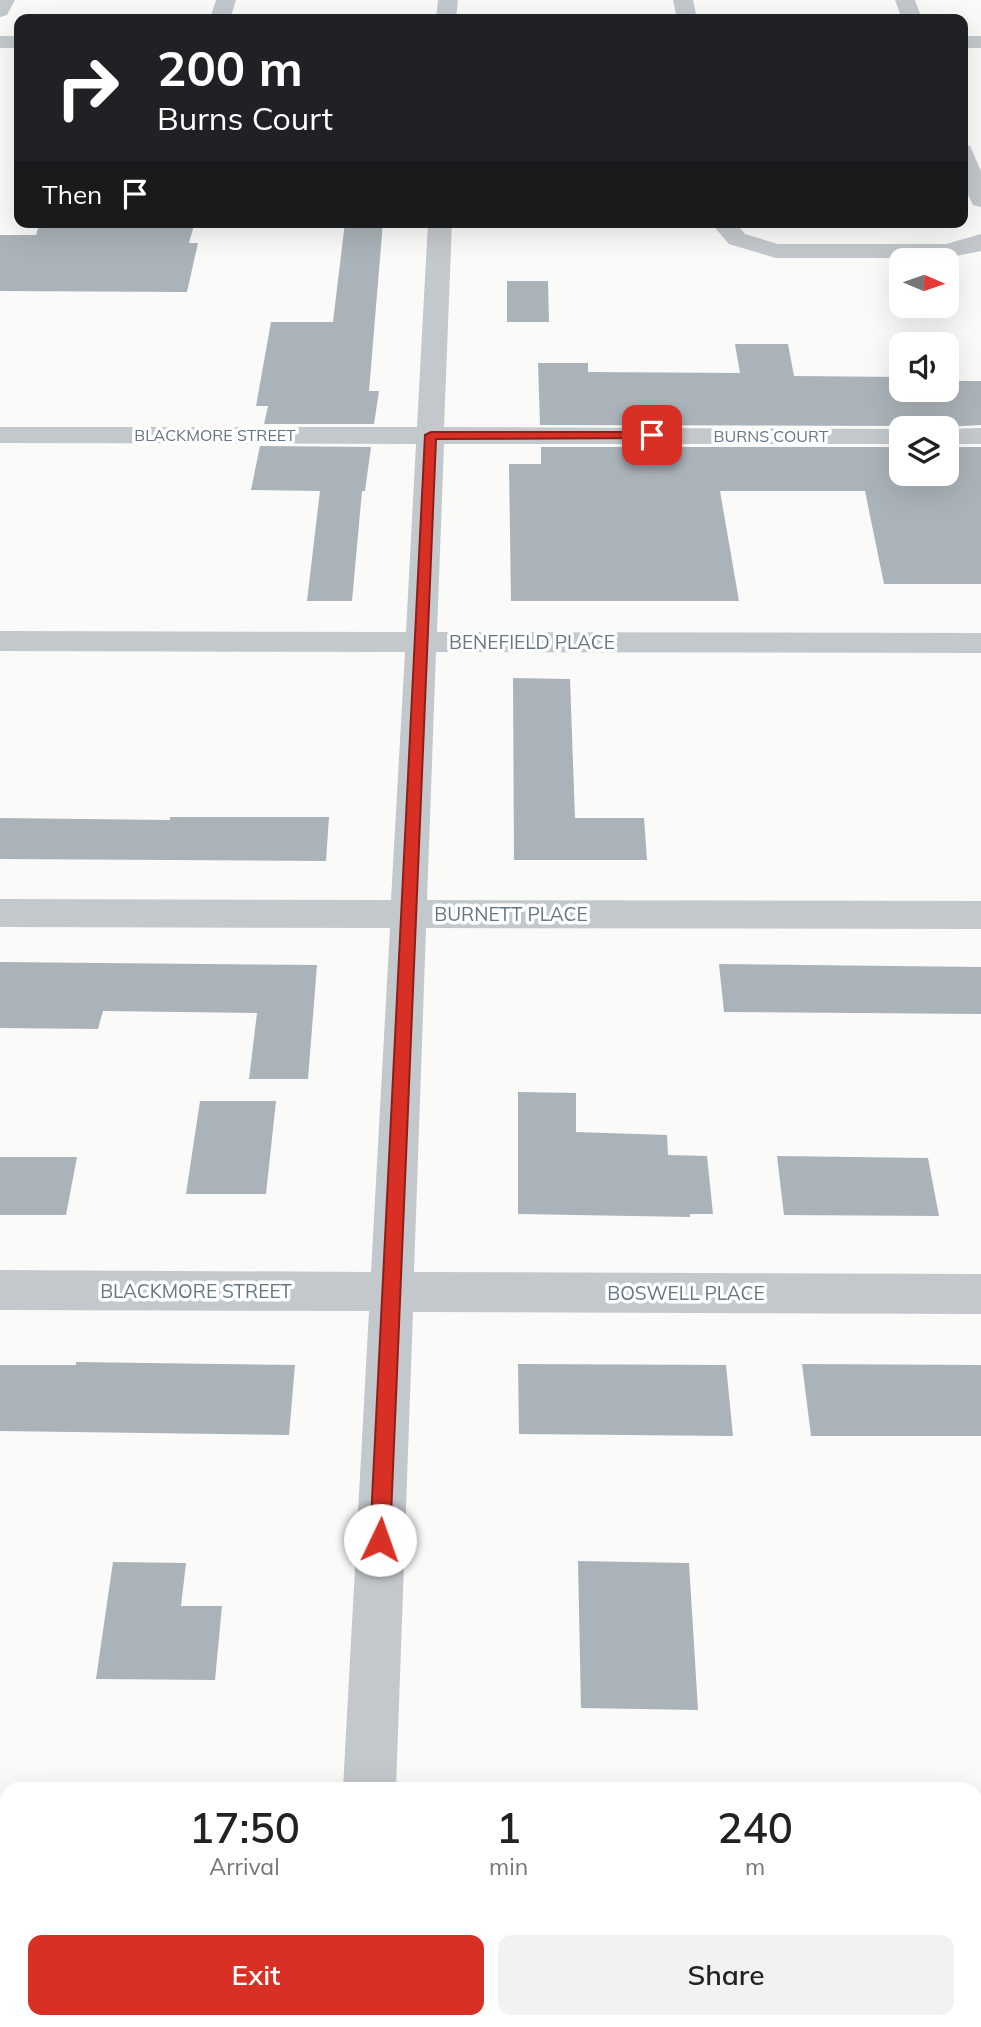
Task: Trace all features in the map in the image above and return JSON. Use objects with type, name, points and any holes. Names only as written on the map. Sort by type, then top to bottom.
[{"type":"street","points":[[0,11],[5,0]]},
{"type":"street","points":[[968,166],[981,200]]},
{"type":"street","points":[[369,1782],[440,228]]},
{"type":"street","points":[[727,228],[737,239],[776,251],[946,251],[973,246],[981,241]]},
{"type":"street","name":"BLACKMORE STREET","points":[[0,435],[431,435]]},
{"type":"street","name":"BURNS COURT","points":[[431,435],[889,436]]},
{"type":"street","points":[[959,436],[981,436]]},
{"type":"street","name":"BENEFIELD PLACE","points":[[0,641],[981,643]]},
{"type":"street","name":"BURNETT PLACE","points":[[0,913],[981,915]]},
{"type":"street","name":"BLACKMORE STREET","points":[[0,1290],[392,1292]]},
{"type":"street","name":"BOSWELL PLACE","points":[[392,1292],[981,1294]]},
{"type":"building","points":[[38,228],[193,228],[189,243],[198,243],[187,292],[0,291],[0,235],[36,235]]},
{"type":"building","points":[[344,228],[383,228],[369,391],[379,391],[374,424],[264,424],[268,406],[256,406],[271,322],[333,322]]},
{"type":"building","points":[[507,281],[548,281],[549,322],[507,322]]},
{"type":"building","points":[[735,344],[788,344],[794,376],[889,377],[889,402],[959,402],[959,381],[981,381],[981,425],[959,426],[959,416],[889,416],[889,426],[540,425],[538,363],[588,363],[588,372],[740,373]]},
{"type":"building","points":[[260,446],[371,447],[365,491],[362,491],[352,601],[307,601],[320,491],[251,490]]},
{"type":"building","points":[[541,447],[889,447],[889,486],[959,486],[959,447],[981,447],[981,584],[884,584],[865,491],[720,491],[739,601],[511,601],[509,464],[541,464]]},
{"type":"building","points":[[513,678],[570,679],[575,818],[644,818],[647,860],[514,860]]},
{"type":"building","points":[[170,817],[329,817],[326,861],[0,859],[0,818],[170,820]]},
{"type":"building","points":[[0,962],[317,965],[308,1079],[249,1079],[257,1013],[103,1011],[98,1029],[0,1028]]},
{"type":"building","points":[[719,964],[981,967],[981,1014],[724,1012]]},
{"type":"building","points":[[518,1092],[576,1093],[576,1132],[667,1135],[668,1155],[707,1156],[713,1214],[690,1214],[690,1217],[518,1214]]},
{"type":"building","points":[[200,1101],[276,1101],[266,1194],[186,1194]]},
{"type":"building","points":[[777,1156],[928,1158],[939,1216],[784,1215]]},
{"type":"building","points":[[0,1157],[77,1157],[66,1215],[0,1215]]},
{"type":"building","points":[[76,1362],[295,1365],[289,1435],[0,1431],[0,1365],[76,1365]]},
{"type":"building","points":[[518,1364],[726,1365],[733,1436],[519,1434]]},
{"type":"building","points":[[802,1364],[981,1365],[981,1436],[811,1436]]},
{"type":"building","points":[[578,1561],[689,1563],[698,1710],[581,1708]]},
{"type":"building","points":[[113,1562],[186,1563],[181,1606],[222,1606],[215,1680],[96,1679]]},
{"type":"route","points":[[380,1540],[431,435],[652,435]]}]
